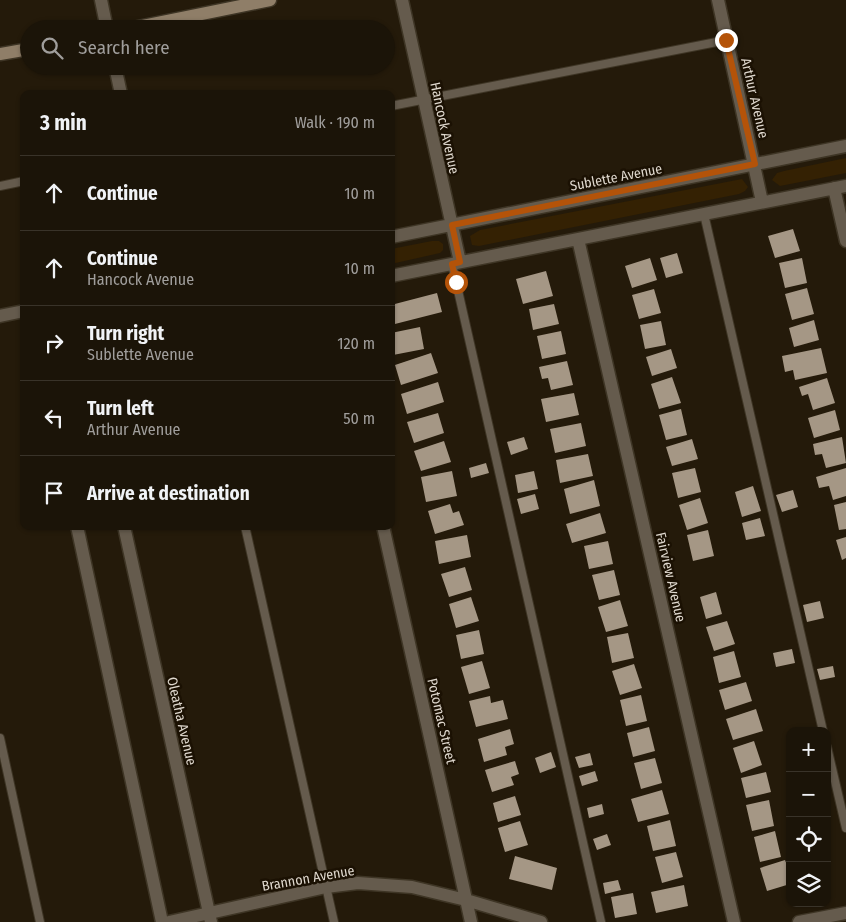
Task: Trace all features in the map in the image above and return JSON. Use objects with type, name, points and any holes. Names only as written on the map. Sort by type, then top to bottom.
[{"type":"street","points":[[101,0],[105,20]]},
{"type":"street","points":[[172,20],[270,0]]},
{"type":"street","name":"Hancock Avenue","points":[[402,0],[452,225],[456,263]]},
{"type":"street","name":"Arthur Avenue","points":[[718,0],[762,202]]},
{"type":"street","points":[[0,54],[20,51]]},
{"type":"street","points":[[117,75],[120,90]]},
{"type":"street","name":"Sublette Avenue","points":[[395,236],[846,146]]},
{"type":"street","points":[[395,275],[840,187],[846,241]]},
{"type":"street","name":"Fairview Avenue","points":[[578,239],[734,922]]},
{"type":"street","points":[[0,316],[20,312]]},
{"type":"street","points":[[78,530],[162,922]]},
{"type":"street","name":"Oleatha Avenue","points":[[125,530],[210,918]]},
{"type":"street","name":"Potomac Street","points":[[384,530],[471,922]]},
{"type":"street","name":"Brannon Avenue","points":[[169,922],[210,918],[326,887],[358,883],[380,883],[412,887],[466,900],[541,922]]},
{"type":"street","points":[[799,922],[846,913]]},
{"type":"lane","points":[[395,105],[726,40]]},
{"type":"lane","points":[[0,186],[20,182]]},
{"type":"lane","points":[[704,214],[823,727]]},
{"type":"lane","points":[[456,263],[601,922]]},
{"type":"lane","points":[[246,530],[334,922]]},
{"type":"lane","points":[[0,738],[40,922]]},
{"type":"lane","points":[[831,764],[846,828]]},
{"type":"shaded area","points":[[846,158],[846,173],[780,186],[772,180],[777,173]]},
{"type":"shaded area","points":[[742,179],[748,187],[739,194],[479,246],[472,245],[470,236],[480,230]]},
{"type":"shaded area","points":[[432,241],[439,241],[443,244],[443,250],[440,253],[395,263],[395,248]]},
{"type":"building","points":[[793,229],[800,251],[775,258],[768,236]]},
{"type":"building","points":[[677,253],[683,273],[666,278],[660,258]]},
{"type":"building","points":[[650,258],[657,280],[632,288],[625,266]]},
{"type":"building","points":[[802,258],[807,283],[785,288],[779,263]]},
{"type":"building","points":[[546,271],[553,296],[523,304],[516,279]]},
{"type":"building","points":[[807,288],[814,314],[792,320],[785,294]]},
{"type":"building","points":[[654,289],[661,313],[639,319],[632,295]]},
{"type":"building","points":[[437,293],[442,312],[395,324],[395,304]]},
{"type":"building","points":[[554,304],[559,324],[533,330],[529,309]]},
{"type":"building","points":[[814,320],[819,340],[794,347],[789,328]]},
{"type":"building","points":[[661,321],[666,345],[645,349],[640,325]]},
{"type":"building","points":[[420,327],[424,349],[395,355],[395,332]]},
{"type":"building","points":[[561,331],[566,354],[542,359],[537,336]]},
{"type":"building","points":[[821,348],[827,373],[795,380],[793,370],[785,372],[782,356]]},
{"type":"building","points":[[671,349],[677,368],[652,376],[646,357]]},
{"type":"building","points":[[431,353],[438,373],[401,385],[395,365]]},
{"type":"building","points":[[567,361],[573,385],[551,390],[548,378],[542,379],[539,367]]},
{"type":"building","points":[[672,377],[681,403],[659,409],[651,384]]},
{"type":"building","points":[[827,378],[835,403],[813,410],[808,394],[802,396],[799,387]]},
{"type":"building","points":[[438,382],[444,402],[407,414],[401,394]]},
{"type":"building","points":[[574,393],[579,415],[546,422],[541,399]]},
{"type":"building","points":[[681,409],[687,435],[666,440],[659,415]]},
{"type":"building","points":[[835,410],[840,430],[814,438],[808,418]]},
{"type":"building","points":[[438,413],[444,433],[414,443],[407,422]]},
{"type":"building","points":[[581,423],[586,446],[555,453],[550,429]]},
{"type":"building","points":[[524,437],[528,449],[511,455],[507,442]]},
{"type":"building","points":[[842,437],[846,463],[826,468],[822,454],[815,455],[813,444]]},
{"type":"building","points":[[692,439],[698,459],[672,466],[666,447]]},
{"type":"building","points":[[444,441],[451,462],[421,471],[414,451]]},
{"type":"building","points":[[588,454],[593,476],[560,483],[556,460]]},
{"type":"building","points":[[486,463],[489,473],[471,478],[469,468]]},
{"type":"building","points":[[695,468],[701,492],[678,498],[672,473]]},
{"type":"building","points":[[846,468],[846,496],[833,500],[829,486],[819,488],[816,477]]},
{"type":"building","points":[[452,471],[457,496],[426,502],[421,477]]},
{"type":"building","points":[[534,471],[538,489],[518,493],[515,475]]},
{"type":"building","points":[[594,480],[600,506],[570,514],[564,489]]},
{"type":"building","points":[[753,486],[761,511],[742,517],[735,492]]},
{"type":"building","points":[[793,490],[798,507],[782,512],[776,495]]},
{"type":"building","points":[[535,494],[539,509],[521,514],[517,499]]},
{"type":"building","points":[[700,498],[708,523],[687,530],[679,505]]},
{"type":"building","points":[[846,502],[846,529],[839,530],[834,505]]},
{"type":"building","points":[[450,504],[453,513],[459,511],[464,525],[435,534],[428,511]]},
{"type":"building","points":[[600,513],[606,533],[572,543],[566,524]]},
{"type":"building","points":[[760,518],[765,536],[746,540],[742,523]]},
{"type":"building","points":[[708,530],[714,556],[693,561],[687,535]]},
{"type":"building","points":[[467,535],[471,557],[439,564],[435,541]]},
{"type":"building","points":[[846,537],[846,558],[842,560],[836,540]]},
{"type":"building","points":[[608,541],[613,564],[589,569],[584,546]]},
{"type":"building","points":[[465,567],[472,590],[449,597],[441,574]]},
{"type":"building","points":[[614,570],[620,595],[599,600],[592,575]]},
{"type":"building","points":[[716,592],[722,614],[706,619],[700,597]]},
{"type":"building","points":[[471,597],[479,621],[456,628],[449,604]]},
{"type":"building","points":[[620,600],[628,626],[606,632],[598,607]]},
{"type":"building","points":[[820,601],[824,618],[807,622],[803,605]]},
{"type":"building","points":[[727,621],[735,644],[714,651],[706,627]]},
{"type":"building","points":[[479,630],[484,654],[461,659],[456,635]]},
{"type":"building","points":[[628,633],[634,658],[612,663],[607,637]]},
{"type":"building","points":[[792,649],[795,663],[776,667],[773,653]]},
{"type":"building","points":[[734,651],[741,677],[719,683],[713,657]]},
{"type":"building","points":[[482,661],[490,688],[469,694],[461,667]]},
{"type":"building","points":[[634,664],[642,688],[620,695],[612,671]]},
{"type":"building","points":[[833,666],[835,677],[820,680],[817,669]]},
{"type":"building","points":[[746,682],[752,701],[725,710],[719,690]]},
{"type":"building","points":[[641,695],[647,721],[626,726],[620,700]]},
{"type":"building","points":[[490,696],[491,703],[503,700],[508,719],[476,727],[469,701]]},
{"type":"building","points":[[756,709],[763,731],[733,740],[726,719]]},
{"type":"building","points":[[649,727],[655,751],[633,757],[627,733]]},
{"type":"building","points":[[510,729],[514,744],[505,747],[507,755],[484,762],[478,739]]},
{"type":"building","points":[[754,741],[762,765],[741,773],[733,748]]},
{"type":"building","points":[[551,752],[556,767],[540,773],[535,758]]},
{"type":"building","points":[[590,753],[593,765],[579,768],[575,757]]},
{"type":"building","points":[[655,758],[662,783],[641,789],[634,763]]},
{"type":"building","points":[[515,761],[519,774],[511,777],[514,785],[492,792],[485,770]]},
{"type":"building","points":[[595,771],[598,781],[582,786],[579,776]]},
{"type":"building","points":[[766,772],[771,792],[746,798],[741,778]]},
{"type":"building","points":[[662,790],[669,814],[638,822],[631,799]]},
{"type":"building","points":[[515,796],[521,815],[498,822],[493,803]]},
{"type":"building","points":[[769,800],[774,826],[752,831],[746,805]]},
{"type":"building","points":[[602,804],[604,814],[589,818],[587,808]]},
{"type":"building","points":[[670,820],[676,846],[653,851],[647,826]]},
{"type":"building","points":[[520,821],[528,845],[505,852],[498,828]]},
{"type":"building","points":[[775,831],[781,857],[760,862],[754,837]]},
{"type":"building","points":[[607,834],[611,845],[597,850],[593,839]]},
{"type":"building","points":[[676,852],[683,877],[662,883],[655,857]]},
{"type":"building","points":[[515,856],[557,868],[552,890],[509,879]]},
{"type":"building","points":[[785,860],[786,885],[767,891],[760,868]]},
{"type":"building","points":[[618,880],[621,890],[605,894],[603,883]]},
{"type":"building","points":[[684,885],[688,906],[656,913],[651,892]]},
{"type":"building","points":[[633,893],[637,914],[615,918],[611,897]]},
{"type":"route","points":[[456,282],[452,264],[460,262],[452,225],[755,164],[726,40]]}]
